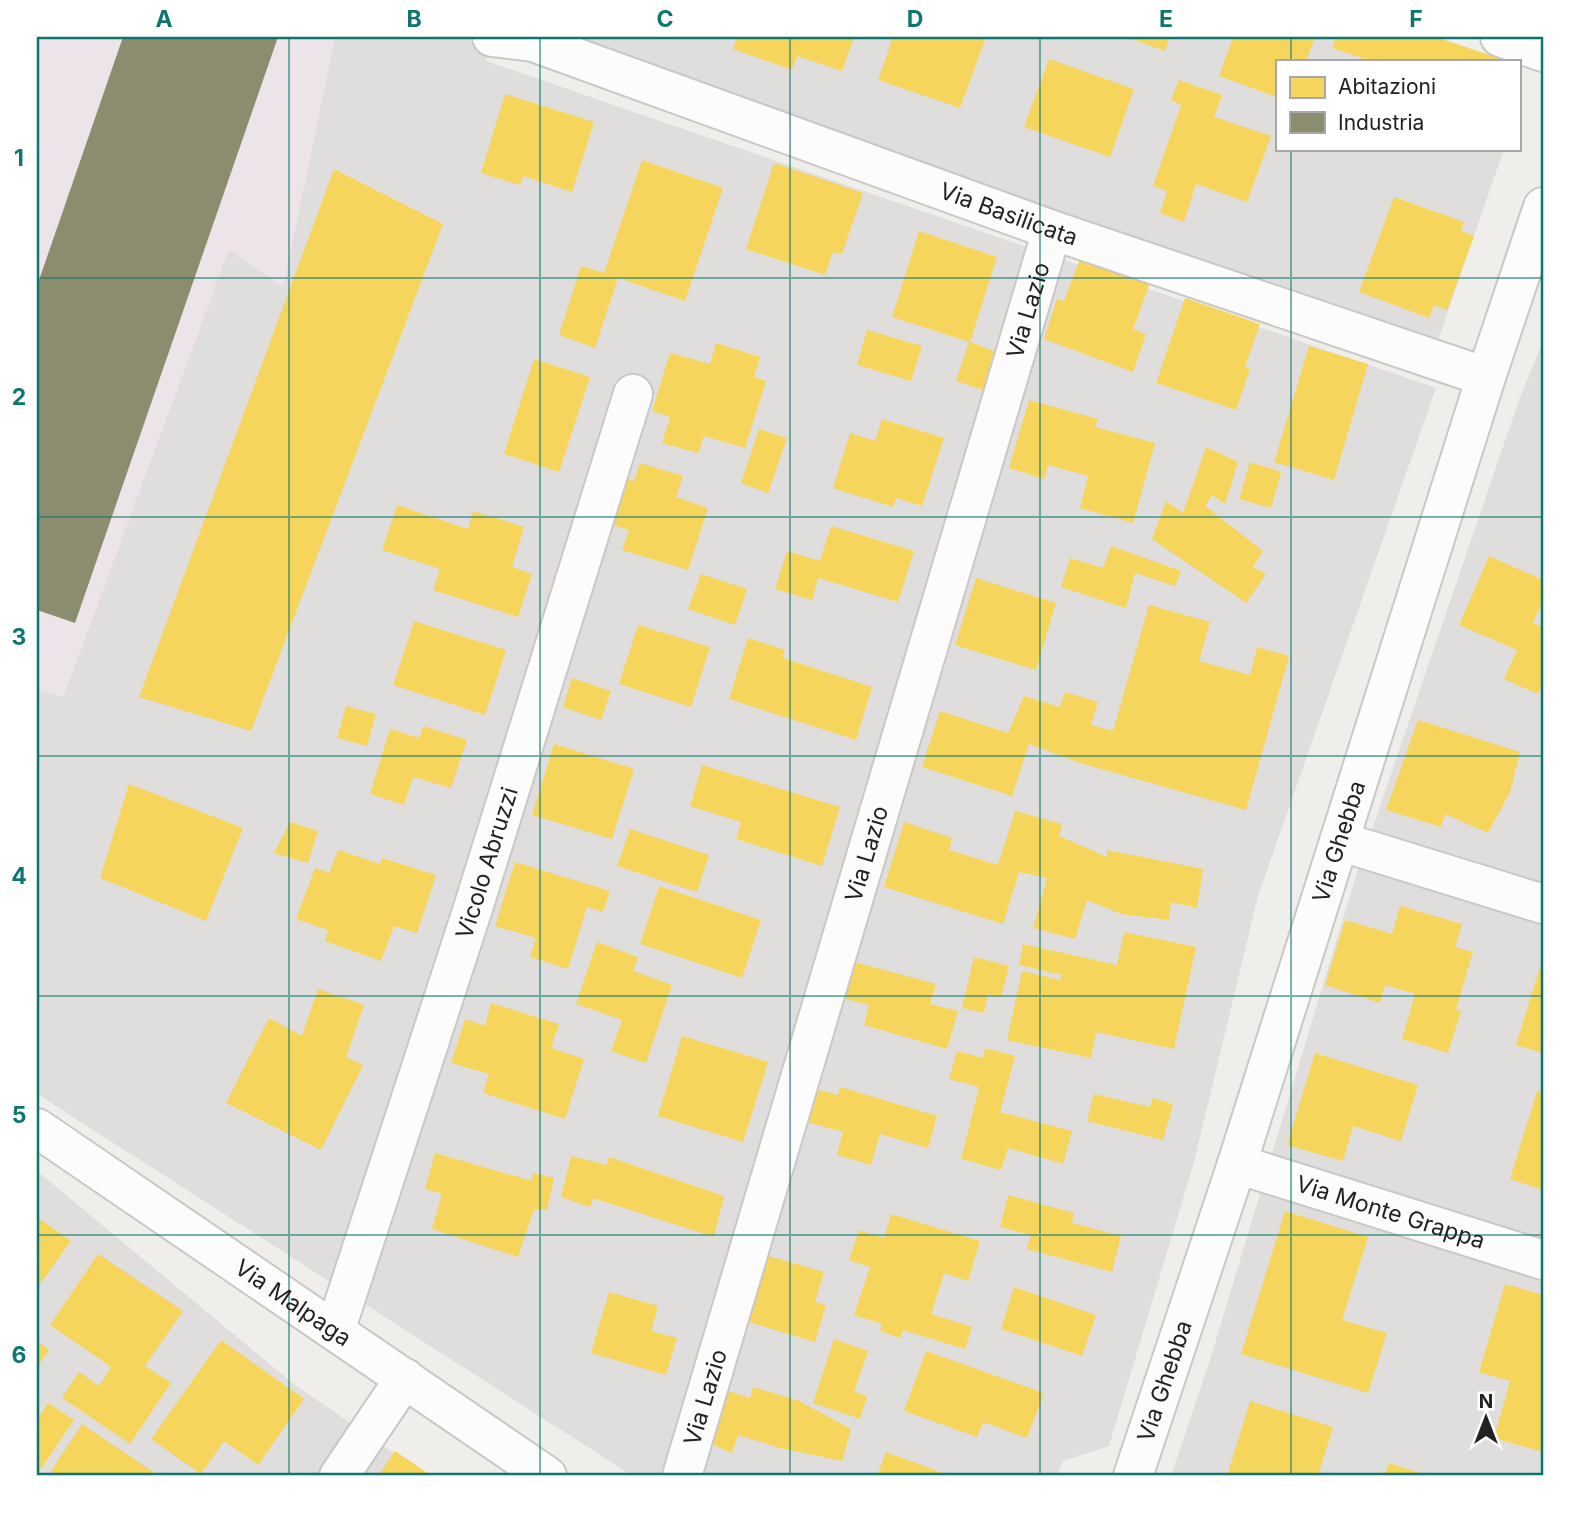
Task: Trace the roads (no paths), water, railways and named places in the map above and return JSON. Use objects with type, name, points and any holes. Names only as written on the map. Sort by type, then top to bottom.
[{"type":"street","name":"Via Basilicata","points":[[492,37],[534,40],[1052,230],[1486,377]]},
{"type":"street","points":[[1500,37],[1543,52]]},
{"type":"street","name":"Via Ghebba","points":[[1133,1476],[1237,1164],[1486,377],[1543,207]]},
{"type":"street","name":"Via Lazio","points":[[681,1476],[1052,230]]},
{"type":"street","name":"Vicolo Abruzzi","points":[[335,1331],[474,905],[633,394]]},
{"type":"street","points":[[1339,841],[1543,904]]},
{"type":"street","name":"Via Malpaga","points":[[37,1128],[547,1476]]},
{"type":"street","name":"Via Monte Grappa","points":[[1237,1164],[1543,1260]]},
{"type":"street","points":[[339,1476],[405,1378]]}]
